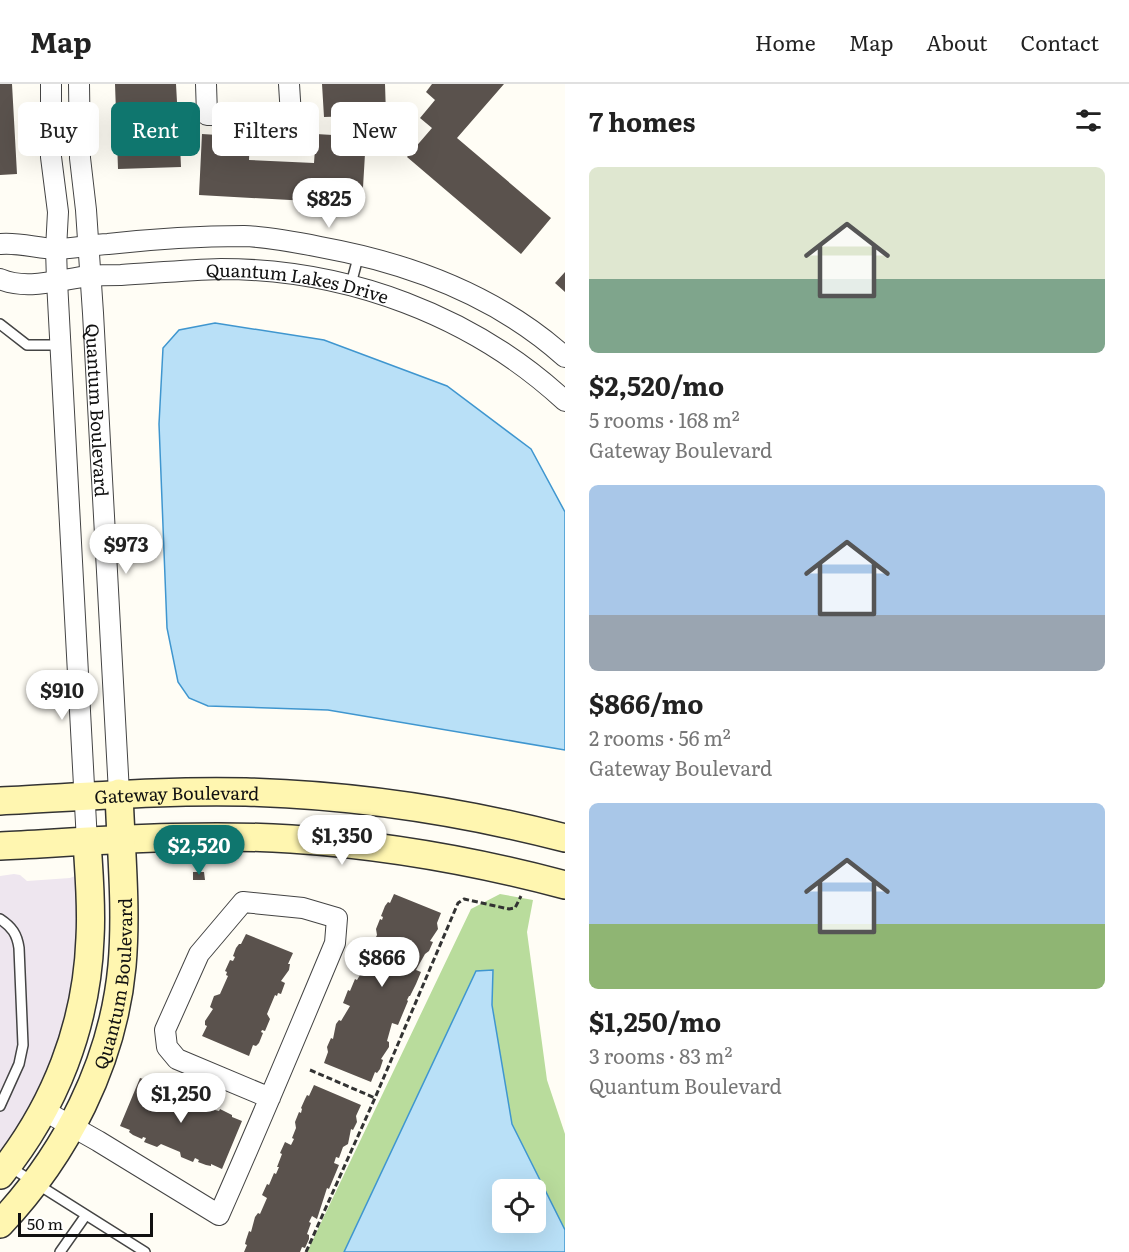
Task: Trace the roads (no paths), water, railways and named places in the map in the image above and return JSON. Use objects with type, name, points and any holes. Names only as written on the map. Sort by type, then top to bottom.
[{"type":"main road","name":"Gateway Boulevard","points":[[0,801],[119,793],[245,792],[368,801],[472,816],[565,838]]},
{"type":"main road","name":"Quantum Boulevard","points":[[0,1224],[36,1184],[58,1151],[72,1126],[103,1054],[120,988],[124,914],[119,793]]},
{"type":"main road","points":[[0,846],[217,837],[290,839],[439,856],[565,885]]},
{"type":"main road","name":"Quantum Boulevard","points":[[4,1170],[43,1110],[66,1061],[83,1002],[91,938],[87,842]]},
{"type":"street","points":[[51,84],[51,102]]},
{"type":"street","points":[[79,84],[79,102]]},
{"type":"street","points":[[206,84],[207,115],[291,116],[289,84]]},
{"type":"street","points":[[51,156],[58,212],[56,249]]},
{"type":"street","points":[[80,156],[88,246]]},
{"type":"street","name":"Quantum Lakes Drive","points":[[0,244],[15,243],[56,249],[246,236],[289,241],[359,254],[425,274],[473,296],[516,321],[565,357]]},
{"type":"street","name":"Quantum Boulevard","points":[[88,246],[119,793]]},
{"type":"street","name":"Quantum Boulevard","points":[[56,249],[87,842]]},
{"type":"street","name":"Quantum Lakes Drive","points":[[0,279],[21,285],[90,276],[222,269],[291,274],[351,284],[393,297],[436,315],[479,338],[533,373],[565,401]]},
{"type":"street","points":[[43,1110],[219,1215],[270,1098],[335,943],[337,918],[303,908],[243,902],[199,954],[165,1030],[167,1047],[177,1059],[270,1098]]},
{"type":"lane","points":[[351,284],[359,254]]},
{"type":"lane","points":[[0,324],[27,345],[61,345]]},
{"type":"lane","points":[[0,920],[11,926],[17,937],[23,1045],[19,1064],[0,1106]]},
{"type":"lane","points":[[4,1170],[36,1184],[145,1252]]},
{"type":"lane","points":[[60,1252],[86,1215]]},
{"type":"water","points":[[215,323],[324,340],[447,386],[531,449],[565,512],[565,750],[328,710],[208,706],[189,698],[178,682],[167,628],[159,424],[163,348],[179,330]]},
{"type":"water","points":[[493,970],[492,1005],[512,1124],[540,1179],[492,1179],[492,1233],[546,1233],[546,1192],[565,1230],[565,1252],[344,1252],[476,971]]}]
